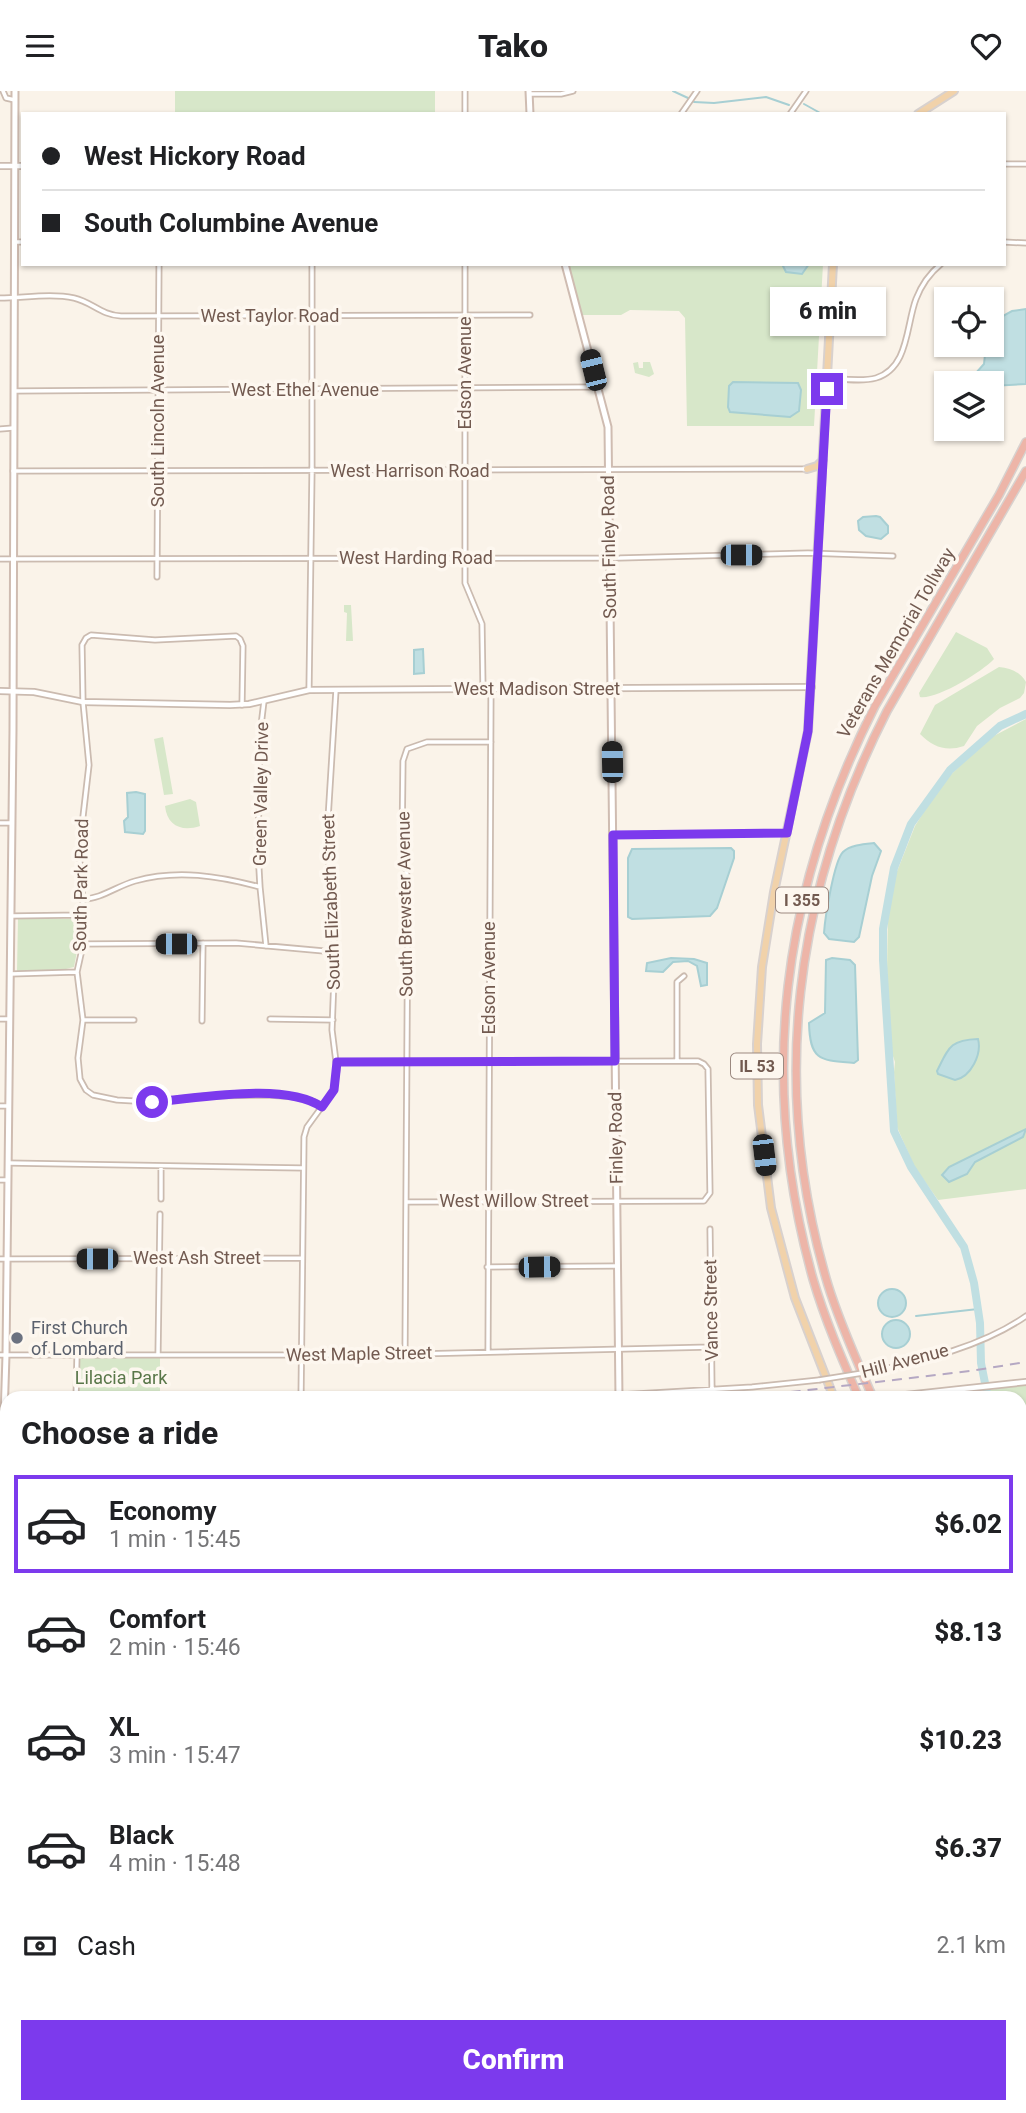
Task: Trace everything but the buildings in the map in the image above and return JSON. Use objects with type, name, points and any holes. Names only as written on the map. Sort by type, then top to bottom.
[{"type":"highway","name":"Veterans Memorial Tollway","points":[[856,1391],[838,1350],[814,1281],[790,1175],[783,1064],[794,939],[816,847],[858,740],[1026,442]]},
{"type":"highway","name":"Veterans Memorial Tollway","points":[[870,1391],[828,1286],[814,1232],[804,1175],[798,1127],[796,1065],[806,942],[824,864],[847,797],[869,745],[1026,471]]},
{"type":"main road","points":[[3,1391],[3,1259],[8,1215],[6,1205],[12,823],[15,91]]},
{"type":"main road","points":[[921,112],[954,91]]},
{"type":"main road","points":[[529,92],[530,112]]},
{"type":"main road","name":"South Finley Road","points":[[566,266],[608,427],[613,835]]},
{"type":"main road","name":"IL 53","points":[[831,1391],[809,1338],[771,1208],[758,1105],[757,1044],[762,967],[774,892],[805,754],[812,687],[833,266]]},
{"type":"main road","points":[[807,469],[817,466],[824,458]]},
{"type":"main road","points":[[807,469],[822,478]]},
{"type":"main road","name":"Finley Road","points":[[613,835],[619,1391]]},
{"type":"street","points":[[3,91],[6,98],[15,100]]},
{"type":"street","points":[[465,91],[465,112]]},
{"type":"street","points":[[529,92],[561,94],[573,91]]},
{"type":"street","points":[[682,112],[697,91]]},
{"type":"street","points":[[791,112],[806,91]]},
{"type":"street","points":[[1006,164],[1026,164]]},
{"type":"street","points":[[0,166],[21,166]]},
{"type":"street","points":[[14,242],[21,242]]},
{"type":"street","points":[[1006,242],[1026,243]]},
{"type":"street","name":"South Lincoln Avenue","points":[[157,577],[159,266]]},
{"type":"street","points":[[309,690],[312,266]]},
{"type":"street","name":"Edson Avenue","points":[[465,266],[466,588],[482,624],[483,689]]},
{"type":"street","points":[[828,379],[876,378],[895,365],[902,351],[916,299],[927,278],[938,266]]},
{"type":"street","name":"West Taylor Road","points":[[0,298],[70,298],[114,316],[530,315]]},
{"type":"street","name":"West Ethel Avenue","points":[[13,391],[597,387]]},
{"type":"street","points":[[0,429],[13,428]]},
{"type":"street","name":"West Harrison Road","points":[[13,471],[807,469]]},
{"type":"street","name":"West Harding Road","points":[[0,559],[609,557],[819,553],[893,556]]},
{"type":"street","name":"South Park Road","points":[[241,641],[234,635],[155,640],[94,635],[86,638],[82,645],[83,702],[89,765],[79,851],[83,899],[78,972],[83,1020],[78,1073],[86,1090],[100,1097],[145,1102],[225,1094],[267,1095],[298,1097],[322,1107]]},
{"type":"street","name":"Green Valley Drive","points":[[241,641],[242,705]]},
{"type":"street","name":"West Madison Street","points":[[242,705],[309,690],[812,687]]},
{"type":"street","name":"Edson Avenue","points":[[488,1352],[491,689]]},
{"type":"street","name":"South Elizabeth Street","points":[[301,1391],[304,1137],[307,1127],[334,1090],[337,1062],[333,1020],[335,952],[327,835],[336,690]]},
{"type":"street","points":[[0,691],[34,692],[83,702],[242,705]]},
{"type":"street","name":"Green Valley Drive","points":[[264,701],[260,734],[258,851],[266,946]]},
{"type":"street","name":"South Brewster Avenue","points":[[405,1354],[408,881],[402,846],[403,759],[407,749],[422,743],[491,742]]},
{"type":"street","points":[[0,823],[12,823]]},
{"type":"street","points":[[613,835],[787,833]]},
{"type":"street","name":"Green Valley Drive","points":[[83,899],[94,898],[135,881],[174,874],[220,877],[260,887]]},
{"type":"street","points":[[11,916],[81,915]]},
{"type":"street","points":[[82,944],[203,943],[335,952]]},
{"type":"street","points":[[202,1021],[203,943]]},
{"type":"street","points":[[10,974],[78,972]]},
{"type":"street","points":[[337,1062],[677,1061],[677,982],[684,976]]},
{"type":"street","points":[[0,1019],[10,1019]]},
{"type":"street","points":[[270,1019],[333,1020]]},
{"type":"street","points":[[83,1020],[134,1020]]},
{"type":"street","name":"West Willow Street","points":[[406,1202],[698,1202],[706,1199],[710,1193],[708,1069],[698,1061],[677,1061]]},
{"type":"street","points":[[0,1106],[9,1106]]},
{"type":"street","points":[[8,1163],[303,1168]]},
{"type":"street","points":[[161,1166],[161,1199]]},
{"type":"street","points":[[0,1180],[8,1180]]},
{"type":"street","points":[[158,1355],[160,1214]]},
{"type":"street","name":"Vance Street","points":[[710,1229],[712,1390]]},
{"type":"street","name":"West Ash Street","points":[[3,1259],[302,1258]]},
{"type":"street","points":[[487,1268],[617,1266]]},
{"type":"street","name":"Hill Avenue","points":[[699,1391],[819,1380],[875,1371],[918,1361],[989,1336],[1011,1327],[1026,1316]]},
{"type":"street","name":"West Maple Street","points":[[3,1355],[405,1354],[711,1347]]},
{"type":"street","points":[[76,1391],[77,1355]]},
{"type":"street","points":[[942,1391],[1026,1382]]},
{"type":"green space","points":[[175,91],[435,91],[435,112],[175,112]]},
{"type":"green space","points":[[568,266],[823,266],[814,426],[687,426],[685,318],[679,311],[630,310],[621,315],[581,315]]},
{"type":"green space","points":[[638,362],[639,368],[643,368],[643,362],[650,362],[654,374],[649,377],[635,373],[633,363]]},
{"type":"green space","points":[[344,605],[351,605],[353,641],[346,641],[347,613],[344,612]]},
{"type":"green space","points":[[956,632],[987,648],[994,659],[958,684],[937,694],[920,697],[919,693]]},
{"type":"green space","points":[[999,667],[1021,676],[1026,682],[1024,693],[977,726],[964,746],[940,747],[920,734],[935,705]]},
{"type":"green space","points":[[1026,719],[1026,1189],[938,1200],[914,1166],[897,1127],[895,1062],[890,1047],[888,909],[894,879],[915,826],[942,783],[988,739]]},
{"type":"green space","points":[[163,737],[173,794],[164,795],[154,739]]},
{"type":"green space","points":[[190,799],[196,802],[200,826],[176,826],[166,813],[165,806]]},
{"type":"green space","points":[[18,918],[77,919],[79,941],[74,967],[58,971],[17,971]]},
{"type":"green space","name":"Lilacia Park","points":[[160,1357],[160,1391],[79,1391],[79,1358]]},
{"type":"green space","points":[[1026,1385],[1026,1391],[982,1391]]},
{"type":"water","points":[[783,266],[808,266],[802,274],[786,272]]},
{"type":"water","points":[[1026,309],[1026,384],[1004,385],[1004,371],[978,371],[984,364],[985,357],[1004,357],[1004,315]]},
{"type":"water","points":[[733,382],[798,383],[801,390],[799,411],[790,417],[730,412],[729,386]]},
{"type":"water","points":[[876,516],[888,526],[888,533],[881,539],[866,536],[859,530],[858,521],[863,517]]},
{"type":"water","points":[[423,649],[424,673],[414,674],[414,650]]},
{"type":"water","points":[[127,793],[145,794],[143,834],[125,832],[124,821],[128,817]]},
{"type":"water","points":[[874,843],[881,851],[872,876],[859,937],[854,942],[829,939],[824,933],[840,857],[849,848]]},
{"type":"water","points":[[731,848],[734,858],[717,908],[710,916],[628,917],[628,858],[632,849]]},
{"type":"water","points":[[671,958],[694,959],[707,963],[707,985],[701,986],[697,966],[688,961],[673,962],[663,972],[646,971],[647,963]]},
{"type":"water","points":[[826,960],[850,960],[855,965],[858,1060],[854,1063],[833,1061],[819,1056],[810,1036],[809,1023],[825,1013]]},
{"type":"water","points":[[978,1039],[977,1058],[966,1074],[955,1080],[938,1074],[937,1071],[952,1046],[961,1041]]},
{"type":"water","points":[[1026,1129],[1023,1137],[975,1162],[967,1174],[949,1182],[942,1175],[949,1167]]},
{"type":"water","points":[[892,1289],[902,1293],[906,1303],[902,1313],[892,1317],[882,1313],[878,1303],[882,1293]]},
{"type":"water","points":[[896,1320],[906,1324],[910,1334],[906,1344],[896,1348],[886,1344],[882,1334],[886,1324]]},
{"type":"waterway","points":[[673,91],[688,98]]},
{"type":"waterway","points":[[694,102],[714,103],[766,97],[789,105]]},
{"type":"waterway","points":[[804,104],[818,112]]},
{"type":"waterway","points":[[987,1391],[981,1363],[980,1323],[974,1283],[964,1247],[911,1167],[894,1131],[883,929],[894,868],[911,824],[950,770],[1000,726],[1026,714]]},
{"type":"waterway","points":[[916,1316],[978,1309]]},
{"type":"railway","points":[[800,1391],[1026,1362]]},
{"type":"place","name":"First Church of Lombard","points":[[17,1338]]},
{"type":"route","points":[[152,1102],[225,1094],[267,1095],[298,1097],[322,1107],[334,1090],[337,1062],[615,1061],[613,835],[787,833],[805,754],[812,687],[827,389]]}]
